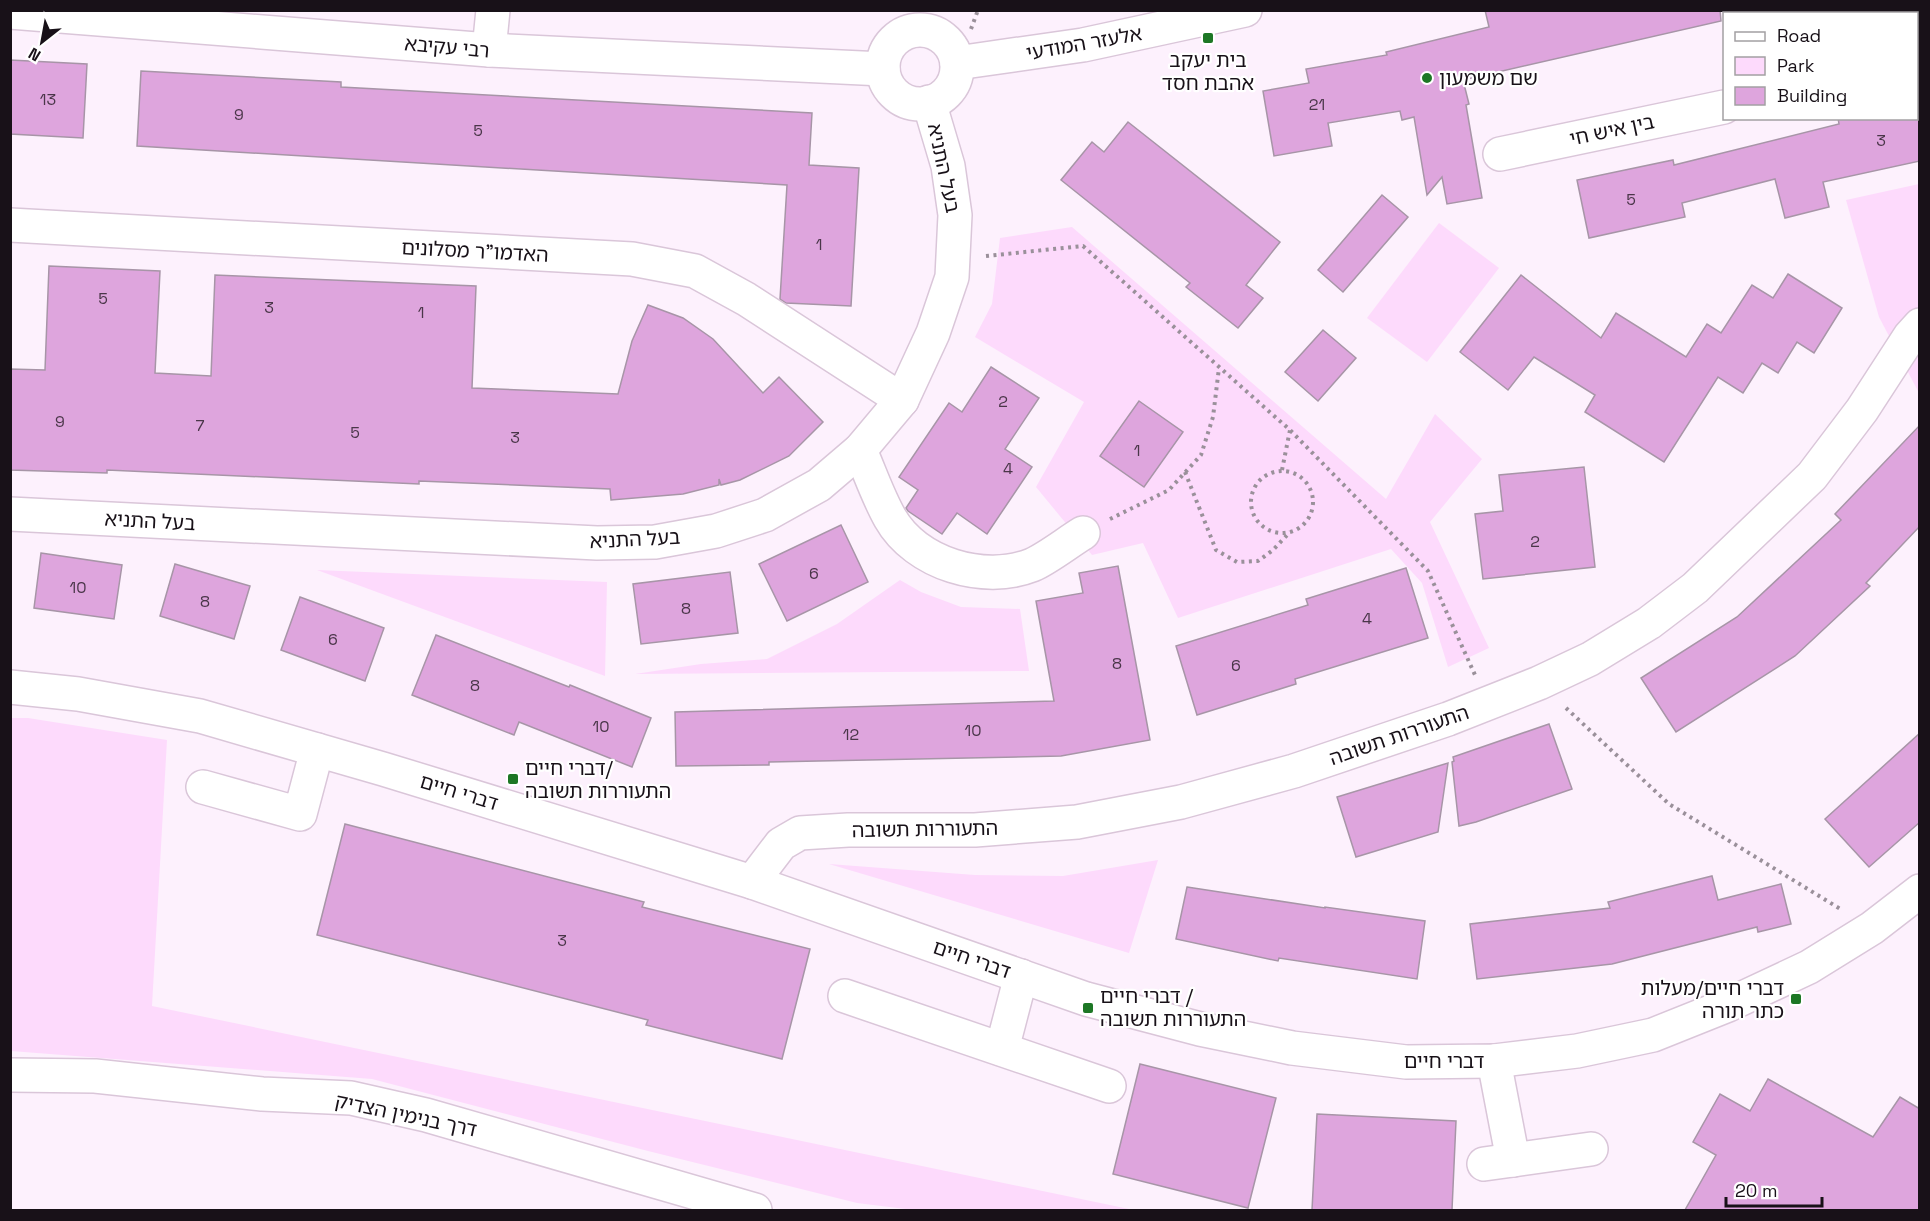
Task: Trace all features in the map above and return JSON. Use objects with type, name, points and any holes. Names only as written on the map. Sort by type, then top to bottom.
[{"type":"street","points":[[489,50],[493,10]]},
{"type":"street","name":"אלעזר המודעי","points":[[957,63],[1083,45],[1245,10]]},
{"type":"street","name":"רבי עקיבא","points":[[10,12],[49,12],[489,50],[883,69]]},
{"type":"street","points":[[911,21],[938,34],[947,42],[954,51],[957,63],[953,83],[939,99],[918,104],[898,96],[891,89],[883,69],[888,48],[904,34],[911,21]]},
{"type":"street","name":"בעל התניא","points":[[10,514],[597,543],[655,542],[716,531],[765,514],[819,485],[860,450],[902,400],[933,333],[951,278],[956,215],[948,166],[929,102]]},
{"type":"street","name":"בין איש חי","points":[[1500,154],[1723,106]]},
{"type":"street","name":"האדמו\"ר מסלונים","points":[[10,225],[632,259],[695,271],[746,299],[902,400]]},
{"type":"street","name":"התעוררות תשובה","points":[[752,882],[781,843],[800,833],[848,830],[975,830],[1077,822],[1181,802],[1294,771],[1448,719],[1539,683],[1590,659],[1648,623],[1695,588],[1812,476],[1863,410],[1910,336],[1920,325]]},
{"type":"street","points":[[860,450],[891,520],[918,550],[956,568],[990,573],[1032,565],[1083,533]]},
{"type":"street","name":"דברי חיים","points":[[10,687],[78,694],[200,716],[752,882],[1086,999],[1200,1029],[1292,1048],[1406,1062],[1494,1060],[1577,1051],[1653,1035],[1728,1005],[1809,967],[1872,928],[1920,891]]},
{"type":"street","points":[[203,787],[300,814],[317,750]]},
{"type":"street","points":[[1002,1049],[1021,976]]},
{"type":"street","points":[[845,996],[1109,1086]]},
{"type":"street","points":[[1494,1060],[1499,1162],[1591,1149]]},
{"type":"street","name":"דרך בנימין הצדיק","points":[[10,1075],[95,1076],[262,1094],[351,1098],[426,1115],[755,1210]]},
{"type":"path","points":[[953,260],[1083,246],[1290,430],[1428,571],[1488,703]]},
{"type":"path","points":[[1083,533],[1169,490],[1201,455],[1213,417],[1219,367]]},
{"type":"path","points":[[1282,470],[1290,430]]},
{"type":"path","points":[[1282,470],[1293,472],[1304,479],[1311,488],[1314,498],[1313,509],[1308,520],[1300,528],[1279,533],[1268,530],[1254,517],[1251,495],[1255,485],[1262,477],[1271,471],[1282,470]]},
{"type":"path","points":[[1185,472],[1216,550],[1237,562],[1258,561],[1273,550],[1290,532]]},
{"type":"path","points":[[1539,683],[1669,804],[1872,928]]},
{"type":"green space","points":[[1919,184],[1919,393],[1879,317],[1846,200]]},
{"type":"green space","points":[[1439,223],[1499,268],[1427,362],[1367,318]]},
{"type":"green space","points":[[1072,227],[1386,499],[1435,414],[1482,459],[1430,522],[1489,648],[1448,667],[1422,583],[1391,549],[1178,618],[1143,543],[1092,555],[1036,487],[1084,402],[975,337],[992,304],[1000,238]]},
{"type":"green space","points":[[317,570],[607,582],[605,676]]},
{"type":"green space","points":[[900,580],[921,592],[961,607],[1020,609],[1029,671],[635,674],[701,664],[767,659],[837,624]]},
{"type":"green space","points":[[11,718],[28,718],[167,740],[152,1006],[1134,1210],[914,1210],[857,1203],[372,1079],[11,1051]]},
{"type":"green space","points":[[1158,860],[1129,953],[829,864],[975,875],[1063,876]]},
{"type":"building","points":[[1485,10],[1720,10],[1721,21],[1463,80],[1469,104],[1466,105],[1482,198],[1447,204],[1442,177],[1427,195],[1414,117],[1402,120],[1400,111],[1328,123],[1332,146],[1274,156],[1263,91],[1309,83],[1306,69],[1387,55],[1386,52],[1489,27]]},
{"type":"building","points":[[10,60],[87,64],[83,138],[10,134]]},
{"type":"building","points":[[141,71],[341,82],[341,87],[812,113],[809,165],[859,168],[851,306],[786,303],[780,299],[787,185],[137,146]]},
{"type":"building","points":[[1920,118],[1920,161],[1823,182],[1829,207],[1785,218],[1775,179],[1682,203],[1685,217],[1589,238],[1577,180],[1673,160],[1674,165],[1839,124],[1838,120],[1918,120]]},
{"type":"building","points":[[1128,122],[1280,242],[1246,285],[1263,298],[1238,328],[1186,287],[1190,283],[1061,180],[1092,142],[1104,152]]},
{"type":"building","points":[[1382,195],[1408,217],[1343,292],[1318,270]]},
{"type":"building","points":[[49,266],[160,271],[155,373],[211,376],[215,275],[476,286],[472,388],[618,394],[632,341],[648,305],[683,318],[713,339],[763,393],[779,377],[823,422],[789,456],[740,480],[721,485],[719,479],[719,485],[683,494],[611,500],[610,489],[419,481],[419,484],[107,470],[107,473],[10,470],[10,369],[45,370]]},
{"type":"building","points":[[1788,274],[1842,308],[1814,353],[1797,342],[1778,373],[1762,363],[1743,393],[1718,377],[1664,462],[1585,412],[1595,395],[1534,357],[1508,390],[1460,352],[1521,275],[1601,338],[1616,313],[1686,357],[1707,324],[1721,333],[1752,285],[1773,298]]},
{"type":"building","points":[[1323,330],[1356,358],[1318,401],[1285,372]]},
{"type":"building","points":[[991,367],[1039,398],[1005,449],[1032,467],[987,534],[957,513],[942,534],[908,511],[906,508],[918,490],[899,477],[949,403],[962,412]]},
{"type":"building","points":[[1139,401],[1183,432],[1144,487],[1100,456]]},
{"type":"building","points":[[1920,425],[1920,526],[1866,583],[1870,586],[1795,656],[1676,732],[1641,678],[1737,617],[1841,520],[1835,514]]},
{"type":"building","points":[[1584,467],[1595,567],[1483,579],[1475,514],[1503,511],[1499,475]]},
{"type":"building","points":[[841,525],[868,582],[787,621],[759,564]]},
{"type":"building","points":[[41,553],[122,565],[114,619],[34,608]]},
{"type":"building","points":[[175,564],[250,586],[234,639],[160,616]]},
{"type":"building","points":[[1118,566],[1150,740],[1061,756],[676,766],[675,712],[1054,701],[1036,601],[1083,593],[1079,573]]},
{"type":"building","points":[[1406,568],[1428,638],[1295,679],[1296,684],[1197,715],[1176,646],[1308,605],[1306,599]]},
{"type":"building","points":[[730,572],[738,633],[641,644],[633,584]]},
{"type":"building","points":[[300,597],[384,628],[365,681],[281,650]]},
{"type":"building","points":[[436,635],[651,718],[632,767],[519,722],[514,735],[412,695]]},
{"type":"building","points":[[1549,724],[1572,789],[1459,826],[1453,757]]},
{"type":"building","points":[[1920,733],[1920,822],[1869,867],[1825,819]]},
{"type":"building","points":[[1448,763],[1438,832],[1356,857],[1337,797]]},
{"type":"building","points":[[345,824],[644,902],[642,907],[810,949],[782,1059],[646,1025],[648,1020],[317,935]]},
{"type":"building","points":[[1712,876],[1718,900],[1781,884],[1791,924],[1758,932],[1757,927],[1612,964],[1477,979],[1470,924],[1610,908],[1608,902]]},
{"type":"building","points":[[1187,887],[1425,921],[1417,979],[1279,958],[1278,961],[1176,939]]},
{"type":"building","points":[[1140,1064],[1276,1098],[1248,1208],[1113,1174]]},
{"type":"building","points":[[1768,1079],[1873,1137],[1900,1097],[1920,1109],[1920,1210],[1685,1210],[1716,1155],[1693,1142],[1720,1094],[1750,1111]]},
{"type":"building","points":[[1317,1114],[1456,1121],[1452,1210],[1312,1210]]},
{"type":"place","name":"בית יעקב אהבת חסד","points":[[1208,38]]},
{"type":"place","name":"שם משמעון","points":[[1427,78]]},
{"type":"place","name":"דברי חיים/ התעוררות תשובה","points":[[513,779]]},
{"type":"place","name":"דברי חיים/מעלות כתר תורה","points":[[1796,999]]},
{"type":"place","name":"דברי חיים / התעוררות תשובה","points":[[1088,1008]]}]
